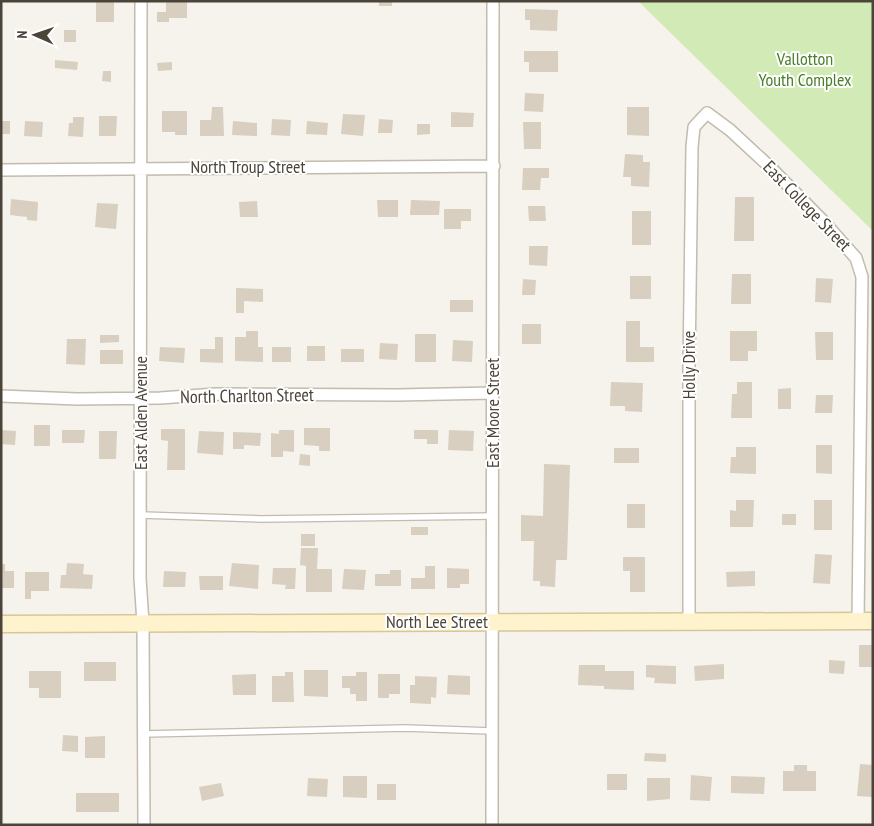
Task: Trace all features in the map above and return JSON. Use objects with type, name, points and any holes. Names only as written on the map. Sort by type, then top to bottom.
[{"type":"street","name":"East Alden Avenue","points":[[141,1],[140,578],[143,623],[144,825]]},
{"type":"street","name":"East Moore Street","points":[[492,825],[493,1]]},
{"type":"street","name":"East College Street","points":[[707,113],[730,130],[770,167],[823,222],[856,258],[862,276],[865,622]]},
{"type":"street","name":"Holly Drive","points":[[689,622],[689,367],[692,147],[694,128],[707,113]]},
{"type":"street","name":"North Troup Street","points":[[1,170],[494,166]]},
{"type":"street","name":"North Charlton Street","points":[[1,396],[77,399],[216,394],[397,395],[493,392]]},
{"type":"street","name":"North Lee Street","points":[[1,624],[865,622]]},
{"type":"lane","points":[[141,515],[261,519],[493,516]]},
{"type":"lane","points":[[143,734],[405,728],[492,731]]},
{"type":"green space","name":"Vallotton Youth Complex","points":[[638,1],[873,1],[873,231]]},
{"type":"building","points":[[96,1],[114,1],[114,22],[96,22]]},
{"type":"building","points":[[166,1],[187,1],[187,18],[169,18],[169,22],[157,22],[157,12],[166,12]]},
{"type":"building","points":[[379,1],[392,1],[392,6],[379,6]]},
{"type":"building","points":[[525,9],[558,10],[557,31],[530,30],[530,20],[525,20]]},
{"type":"building","points":[[64,30],[76,30],[76,42],[64,42]]},
{"type":"building","points":[[524,51],[558,51],[558,72],[529,72],[529,62],[524,62]]},
{"type":"building","points":[[55,60],[78,62],[77,70],[55,68]]},
{"type":"building","points":[[172,62],[172,70],[158,71],[157,63]]},
{"type":"building","points":[[103,71],[111,71],[111,82],[102,81]]},
{"type":"building","points":[[525,93],[544,94],[543,112],[524,111]]},
{"type":"building","points":[[212,107],[223,107],[224,136],[200,136],[200,120],[211,120]]},
{"type":"building","points":[[627,107],[649,107],[649,136],[627,135]]},
{"type":"building","points":[[162,111],[187,111],[187,135],[175,135],[175,132],[162,132]]},
{"type":"building","points":[[451,112],[474,113],[473,127],[451,127]]},
{"type":"building","points":[[343,114],[365,115],[363,136],[341,134]]},
{"type":"building","points":[[99,116],[117,116],[116,136],[99,136]]},
{"type":"building","points":[[73,117],[84,117],[83,137],[68,136],[69,123],[73,123]]},
{"type":"building","points":[[272,119],[291,120],[290,136],[271,135]]},
{"type":"building","points":[[379,119],[393,120],[392,133],[378,133]]},
{"type":"building","points":[[1,121],[10,121],[10,134],[1,134]]},
{"type":"building","points":[[25,121],[43,122],[42,137],[24,136]]},
{"type":"building","points":[[233,121],[257,123],[257,136],[232,135]]},
{"type":"building","points":[[307,121],[328,123],[327,135],[306,134]]},
{"type":"building","points":[[523,122],[541,122],[541,149],[524,149]]},
{"type":"building","points":[[417,124],[430,124],[430,134],[417,135]]},
{"type":"building","points":[[625,154],[643,155],[643,162],[650,162],[649,187],[631,186],[631,177],[623,177]]},
{"type":"building","points":[[523,168],[549,168],[549,178],[541,178],[540,190],[522,190]]},
{"type":"building","points":[[735,197],[754,197],[754,241],[734,241]]},
{"type":"building","points":[[11,199],[38,202],[37,221],[27,220],[27,217],[10,215]]},
{"type":"building","points":[[377,200],[398,200],[398,217],[378,217]]},
{"type":"building","points":[[411,200],[440,201],[439,215],[410,215]]},
{"type":"building","points":[[257,201],[258,217],[240,217],[239,202]]},
{"type":"building","points":[[97,203],[118,204],[116,229],[95,227]]},
{"type":"building","points":[[528,206],[545,206],[546,221],[529,221]]},
{"type":"building","points":[[444,209],[471,209],[471,221],[461,221],[461,229],[444,229]]},
{"type":"building","points":[[632,211],[651,211],[651,245],[632,245]]},
{"type":"building","points":[[529,246],[548,246],[547,266],[529,265]]},
{"type":"building","points":[[732,274],[751,274],[751,304],[731,304]]},
{"type":"building","points":[[630,276],[651,276],[651,299],[630,299]]},
{"type":"building","points":[[816,278],[833,279],[831,303],[815,302]]},
{"type":"building","points":[[523,279],[536,280],[535,295],[522,295]]},
{"type":"building","points":[[236,288],[263,289],[263,302],[244,301],[244,313],[236,313]]},
{"type":"building","points":[[450,300],[473,300],[473,312],[450,312]]},
{"type":"building","points":[[626,321],[640,321],[640,347],[654,347],[654,362],[626,362]]},
{"type":"building","points":[[522,324],[541,324],[541,344],[522,344]]},
{"type":"building","points":[[246,331],[258,331],[258,347],[263,347],[263,362],[235,361],[235,337],[246,337]]},
{"type":"building","points":[[730,331],[757,331],[757,351],[748,351],[748,361],[730,361]]},
{"type":"building","points":[[815,332],[833,332],[833,360],[816,360]]},
{"type":"building","points":[[415,334],[436,334],[436,362],[415,362]]},
{"type":"building","points":[[100,335],[119,335],[119,342],[100,343]]},
{"type":"building","points":[[215,337],[223,337],[223,363],[200,362],[200,349],[215,349]]},
{"type":"building","points":[[67,339],[86,339],[85,365],[66,364]]},
{"type":"building","points":[[453,340],[473,341],[472,362],[452,361]]},
{"type":"building","points":[[380,343],[398,344],[397,360],[379,359]]},
{"type":"building","points":[[307,346],[325,346],[325,361],[307,361]]},
{"type":"building","points":[[160,347],[185,348],[184,363],[159,361]]},
{"type":"building","points":[[272,347],[291,347],[291,362],[272,362]]},
{"type":"building","points":[[341,349],[364,349],[364,362],[341,362]]},
{"type":"building","points":[[100,350],[123,350],[123,364],[100,364]]},
{"type":"building","points":[[611,382],[643,383],[642,412],[625,411],[625,406],[610,406]]},
{"type":"building","points":[[737,382],[752,382],[752,418],[731,418],[732,394],[737,394]]},
{"type":"building","points":[[791,388],[791,409],[778,409],[778,389]]},
{"type":"building","points":[[816,395],[833,395],[832,413],[815,413]]},
{"type":"building","points":[[34,425],[50,425],[50,446],[34,446]]},
{"type":"building","points":[[304,428],[330,428],[330,451],[319,451],[319,446],[304,445]]},
{"type":"building","points":[[161,429],[185,429],[185,470],[167,470],[168,441],[161,440]]},
{"type":"building","points":[[1,430],[16,431],[15,445],[1,444]]},
{"type":"building","points":[[62,430],[85,430],[84,443],[62,443]]},
{"type":"building","points":[[279,430],[294,430],[294,452],[283,451],[283,457],[271,457],[271,433],[279,434]]},
{"type":"building","points":[[414,430],[438,430],[438,444],[427,444],[427,439],[414,439]]},
{"type":"building","points":[[449,430],[474,431],[473,451],[448,450]]},
{"type":"building","points":[[99,431],[117,431],[116,459],[99,459]]},
{"type":"building","points":[[199,431],[224,432],[223,455],[197,453]]},
{"type":"building","points":[[233,432],[261,433],[260,446],[244,445],[244,449],[233,449]]},
{"type":"building","points":[[816,445],[832,445],[832,474],[816,473]]},
{"type":"building","points":[[736,447],[756,447],[756,474],[730,473],[731,457],[736,457]]},
{"type":"building","points":[[614,448],[639,448],[639,463],[614,463]]},
{"type":"building","points":[[300,454],[310,455],[310,466],[299,465]]},
{"type":"building","points":[[544,464],[570,465],[567,560],[556,560],[555,587],[540,586],[540,581],[533,581],[534,541],[521,541],[521,515],[543,516]]},
{"type":"building","points":[[736,500],[754,500],[753,527],[730,527],[730,510],[736,511]]},
{"type":"building","points":[[814,500],[832,500],[832,530],[814,530]]},
{"type":"building","points":[[627,504],[645,504],[645,528],[627,528]]},
{"type":"building","points":[[782,514],[796,514],[796,525],[782,525]]},
{"type":"building","points":[[411,527],[428,527],[428,535],[411,535]]},
{"type":"building","points":[[301,534],[315,534],[315,546],[301,546]]},
{"type":"building","points":[[301,548],[318,548],[317,569],[332,569],[332,592],[306,592],[306,566],[300,565]]},
{"type":"building","points":[[815,554],[832,555],[830,584],[813,583]]},
{"type":"building","points":[[623,557],[645,557],[645,592],[630,592],[630,571],[623,571]]},
{"type":"building","points":[[67,563],[84,564],[83,574],[93,575],[92,589],[60,588],[61,575],[66,575]]},
{"type":"building","points":[[232,563],[259,565],[258,589],[229,586]]},
{"type":"building","points":[[1,564],[5,564],[5,571],[14,571],[14,588],[1,588]]},
{"type":"building","points":[[425,566],[435,566],[435,589],[411,589],[411,578],[425,578]]},
{"type":"building","points":[[273,568],[296,568],[295,589],[285,589],[286,585],[272,584]]},
{"type":"building","points":[[447,568],[469,569],[469,584],[460,584],[460,588],[447,588]]},
{"type":"building","points":[[344,569],[366,570],[364,590],[342,589]]},
{"type":"building","points":[[390,570],[401,570],[401,586],[375,586],[375,574],[390,574]]},
{"type":"building","points":[[164,571],[186,572],[185,587],[163,587]]},
{"type":"building","points":[[755,571],[755,586],[727,587],[726,572]]},
{"type":"building","points":[[25,572],[49,572],[49,591],[31,591],[31,599],[25,599]]},
{"type":"building","points":[[199,576],[223,576],[223,590],[200,590]]},
{"type":"building","points":[[859,645],[873,645],[872,667],[859,667]]},
{"type":"building","points":[[829,660],[845,661],[844,674],[829,673]]},
{"type":"building","points":[[84,662],[116,662],[116,681],[84,681]]},
{"type":"building","points":[[724,664],[724,679],[695,681],[694,666]]},
{"type":"building","points":[[579,665],[605,665],[605,671],[634,671],[634,690],[604,689],[604,686],[578,685]]},
{"type":"building","points":[[646,665],[676,666],[676,684],[654,683],[655,678],[646,677]]},
{"type":"building","points":[[304,670],[328,670],[328,697],[304,696]]},
{"type":"building","points":[[29,671],[61,671],[61,698],[39,698],[39,688],[29,688]]},
{"type":"building","points":[[285,672],[293,672],[294,702],[272,702],[272,676],[285,676]]},
{"type":"building","points":[[356,672],[367,672],[367,701],[356,701],[356,694],[350,694],[350,688],[342,688],[342,676],[356,676]]},
{"type":"building","points":[[256,674],[256,695],[233,695],[232,675]]},
{"type":"building","points":[[378,674],[400,674],[400,694],[389,694],[389,698],[378,698]]},
{"type":"building","points":[[448,675],[470,676],[470,695],[447,694]]},
{"type":"building","points":[[415,676],[437,677],[436,698],[431,697],[431,704],[410,703],[410,685],[415,685]]},
{"type":"building","points":[[63,735],[78,736],[78,752],[62,751]]},
{"type":"building","points":[[105,736],[105,758],[85,758],[85,737]]},
{"type":"building","points":[[645,753],[666,754],[666,762],[644,761]]},
{"type":"building","points":[[860,764],[873,765],[873,797],[857,796]]},
{"type":"building","points":[[794,765],[807,765],[807,771],[816,771],[816,791],[783,791],[783,771],[794,771]]},
{"type":"building","points":[[607,774],[627,774],[627,790],[607,790]]},
{"type":"building","points":[[691,775],[712,777],[710,801],[690,800]]},
{"type":"building","points":[[343,776],[367,776],[367,798],[343,797]]},
{"type":"building","points":[[731,776],[765,777],[764,794],[731,793]]},
{"type":"building","points":[[308,778],[328,779],[327,797],[307,796]]},
{"type":"building","points":[[647,778],[670,778],[670,799],[647,801]]},
{"type":"building","points":[[221,783],[224,796],[202,801],[199,787]]},
{"type":"building","points":[[377,784],[396,784],[396,800],[377,800]]},
{"type":"building","points":[[76,793],[119,793],[119,812],[76,812]]}]
